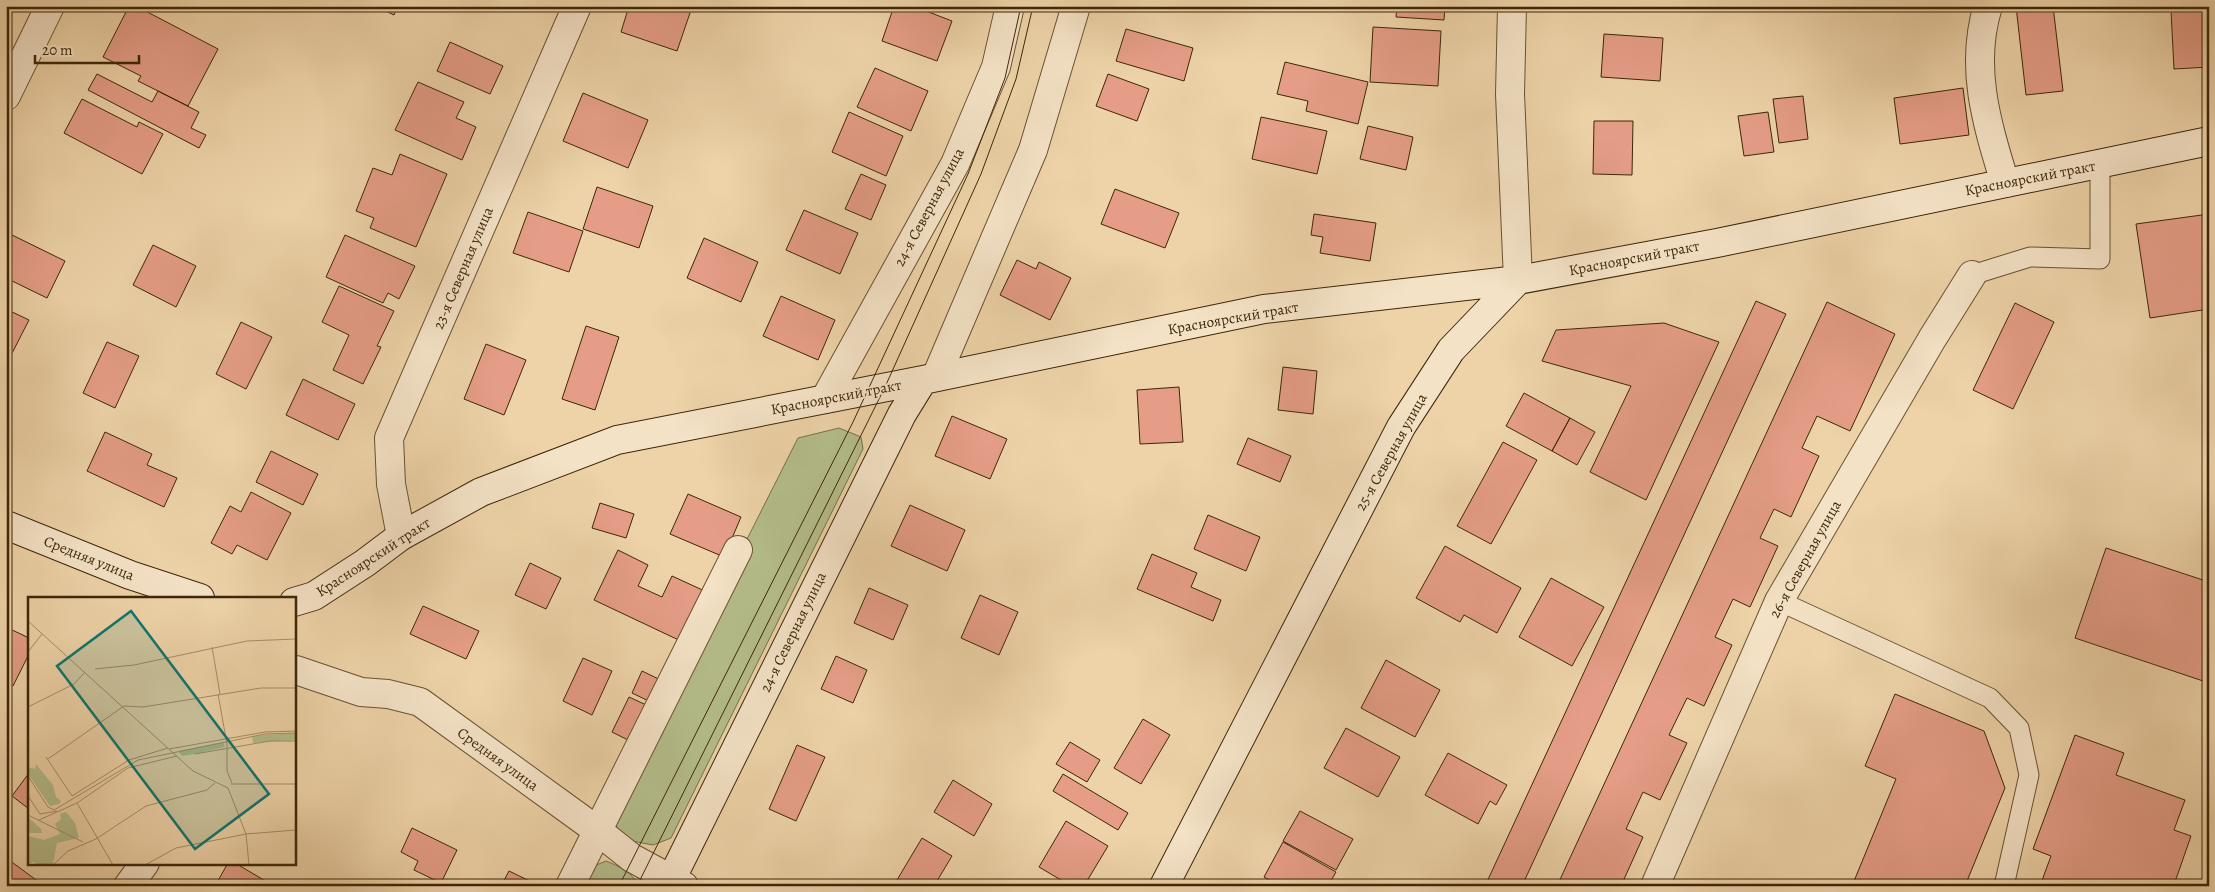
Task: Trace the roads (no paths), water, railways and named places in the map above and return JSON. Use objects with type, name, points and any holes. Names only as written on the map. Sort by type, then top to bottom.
[{"type":"street","points":[[6,96],[50,6]]},
{"type":"street","name":"23-я Северная улица","points":[[401,536],[391,484],[389,438],[577,6]]},
{"type":"street","name":"24-я Северная улица","points":[[825,399],[954,164],[996,67],[1010,6]]},
{"type":"street","name":"24-я Северная улица","points":[[674,884],[902,414],[929,379],[1033,150],[1076,6]]},
{"type":"street","points":[[1512,6],[1510,94],[1518,280]]},
{"type":"street","points":[[1988,6],[1981,28],[1980,81],[1991,135],[2005,183]]},
{"type":"street","name":"Красноярский тракт","points":[[295,602],[314,596],[365,563],[401,536],[481,492],[617,440],[929,379],[1264,309],[1518,280],[1717,243],[2209,141]]},
{"type":"street","name":"26-я Северная улица","points":[[1655,886],[1779,601],[1932,339],[1972,275]]},
{"type":"street","name":"25-я Северная улица","points":[[1164,886],[1401,427],[1451,350],[1518,280]]},
{"type":"street","name":"Средняя улица","points":[[6,526],[130,575],[197,597]]},
{"type":"street","points":[[570,886],[738,550]]},
{"type":"street","name":"Средняя улица","points":[[295,668],[361,692],[388,694],[420,702],[598,831],[632,858],[674,884]]},
{"type":"street","points":[[128,886],[144,864]]},
{"type":"lane","points":[[1972,275],[2030,257],[2100,259],[2100,164]]},
{"type":"lane","points":[[1779,601],[1990,698],[2019,728],[2029,775],[2004,886]]},
{"type":"tram line","points":[[619,886],[853,422],[968,174],[1005,78],[1021,6]]},
{"type":"tram line","points":[[637,886],[885,387],[981,174],[1016,79],[1033,6]]}]
